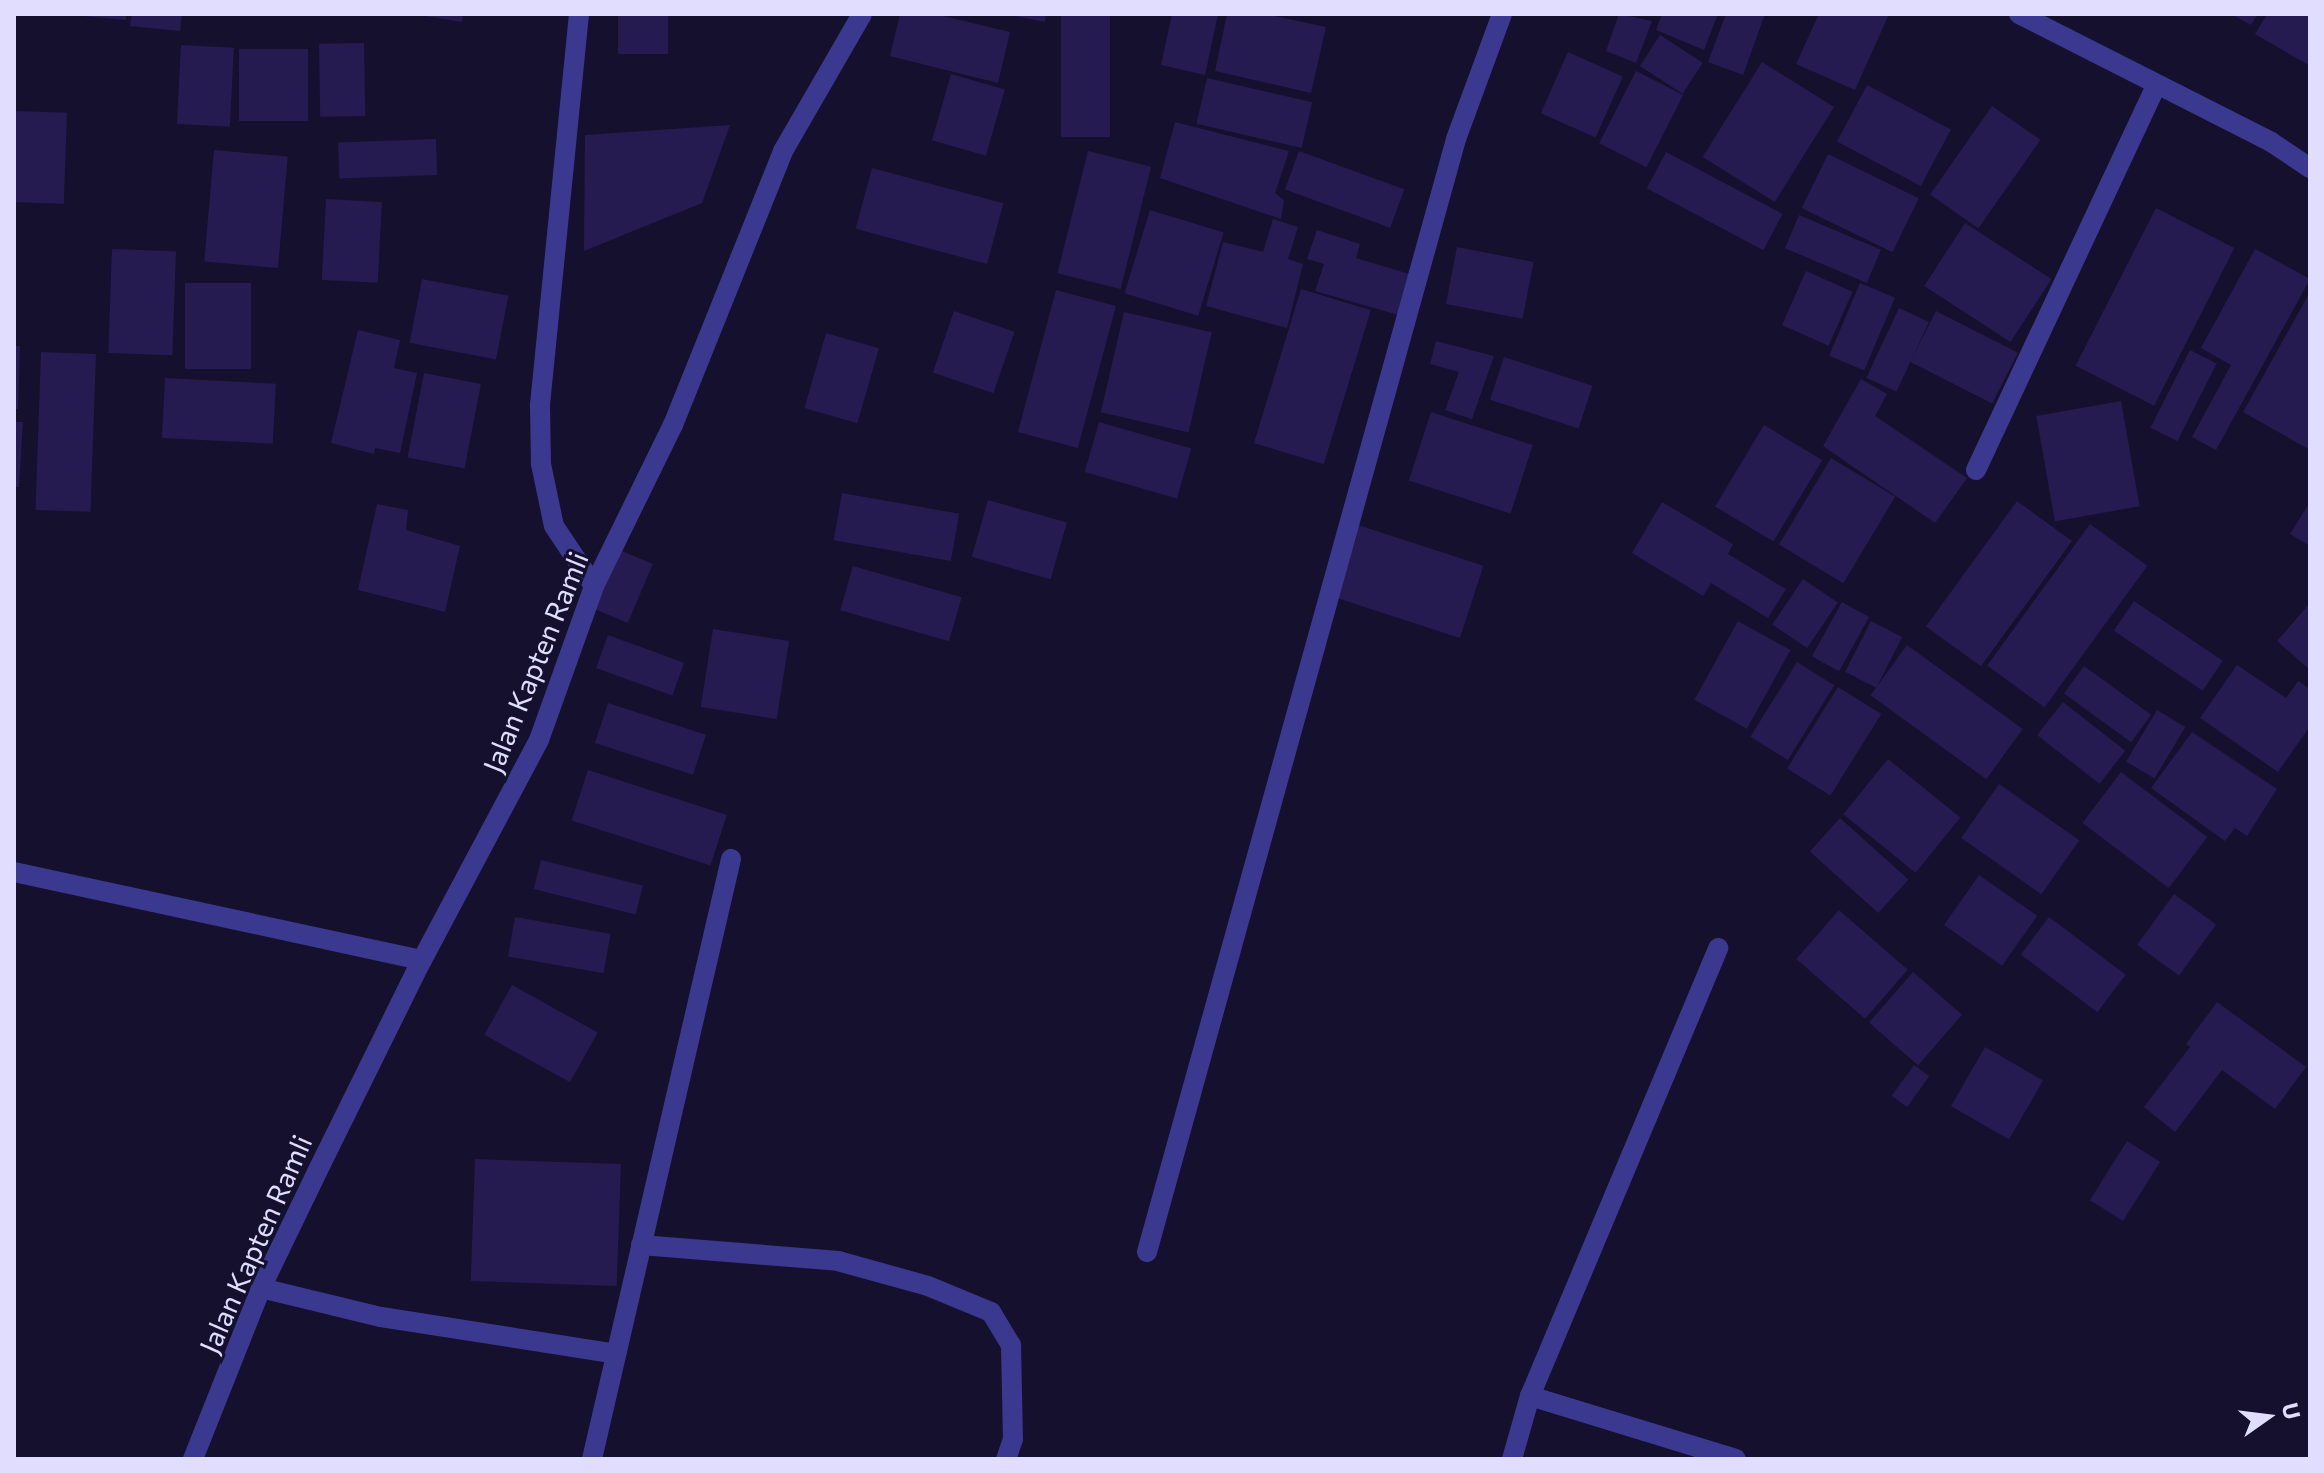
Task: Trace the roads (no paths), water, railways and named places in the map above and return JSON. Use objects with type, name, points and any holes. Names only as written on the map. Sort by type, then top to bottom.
[{"type":"street","points":[[579,14],[540,406],[541,464],[554,526],[594,586]]},
{"type":"street","name":"Jalan Kapten Ramli","points":[[193,1459],[261,1288],[422,960],[539,740],[594,586],[673,425],[783,151],[862,14]]},
{"type":"street","points":[[1147,1252],[1456,139],[1502,14]]},
{"type":"street","points":[[2019,14],[2271,142],[2310,168]]},
{"type":"street","points":[[1976,470],[2157,84]]},
{"type":"street","points":[[592,1459],[731,859]]},
{"type":"street","points":[[14,872],[422,960]]},
{"type":"street","points":[[1512,1459],[1530,1396],[1718,948]]},
{"type":"street","points":[[641,1245],[838,1261],[928,1286],[991,1312],[1011,1345],[1013,1439],[1006,1459]]},
{"type":"street","points":[[261,1288],[381,1317],[616,1354]]},
{"type":"street","points":[[1530,1396],[1736,1459]]}]
